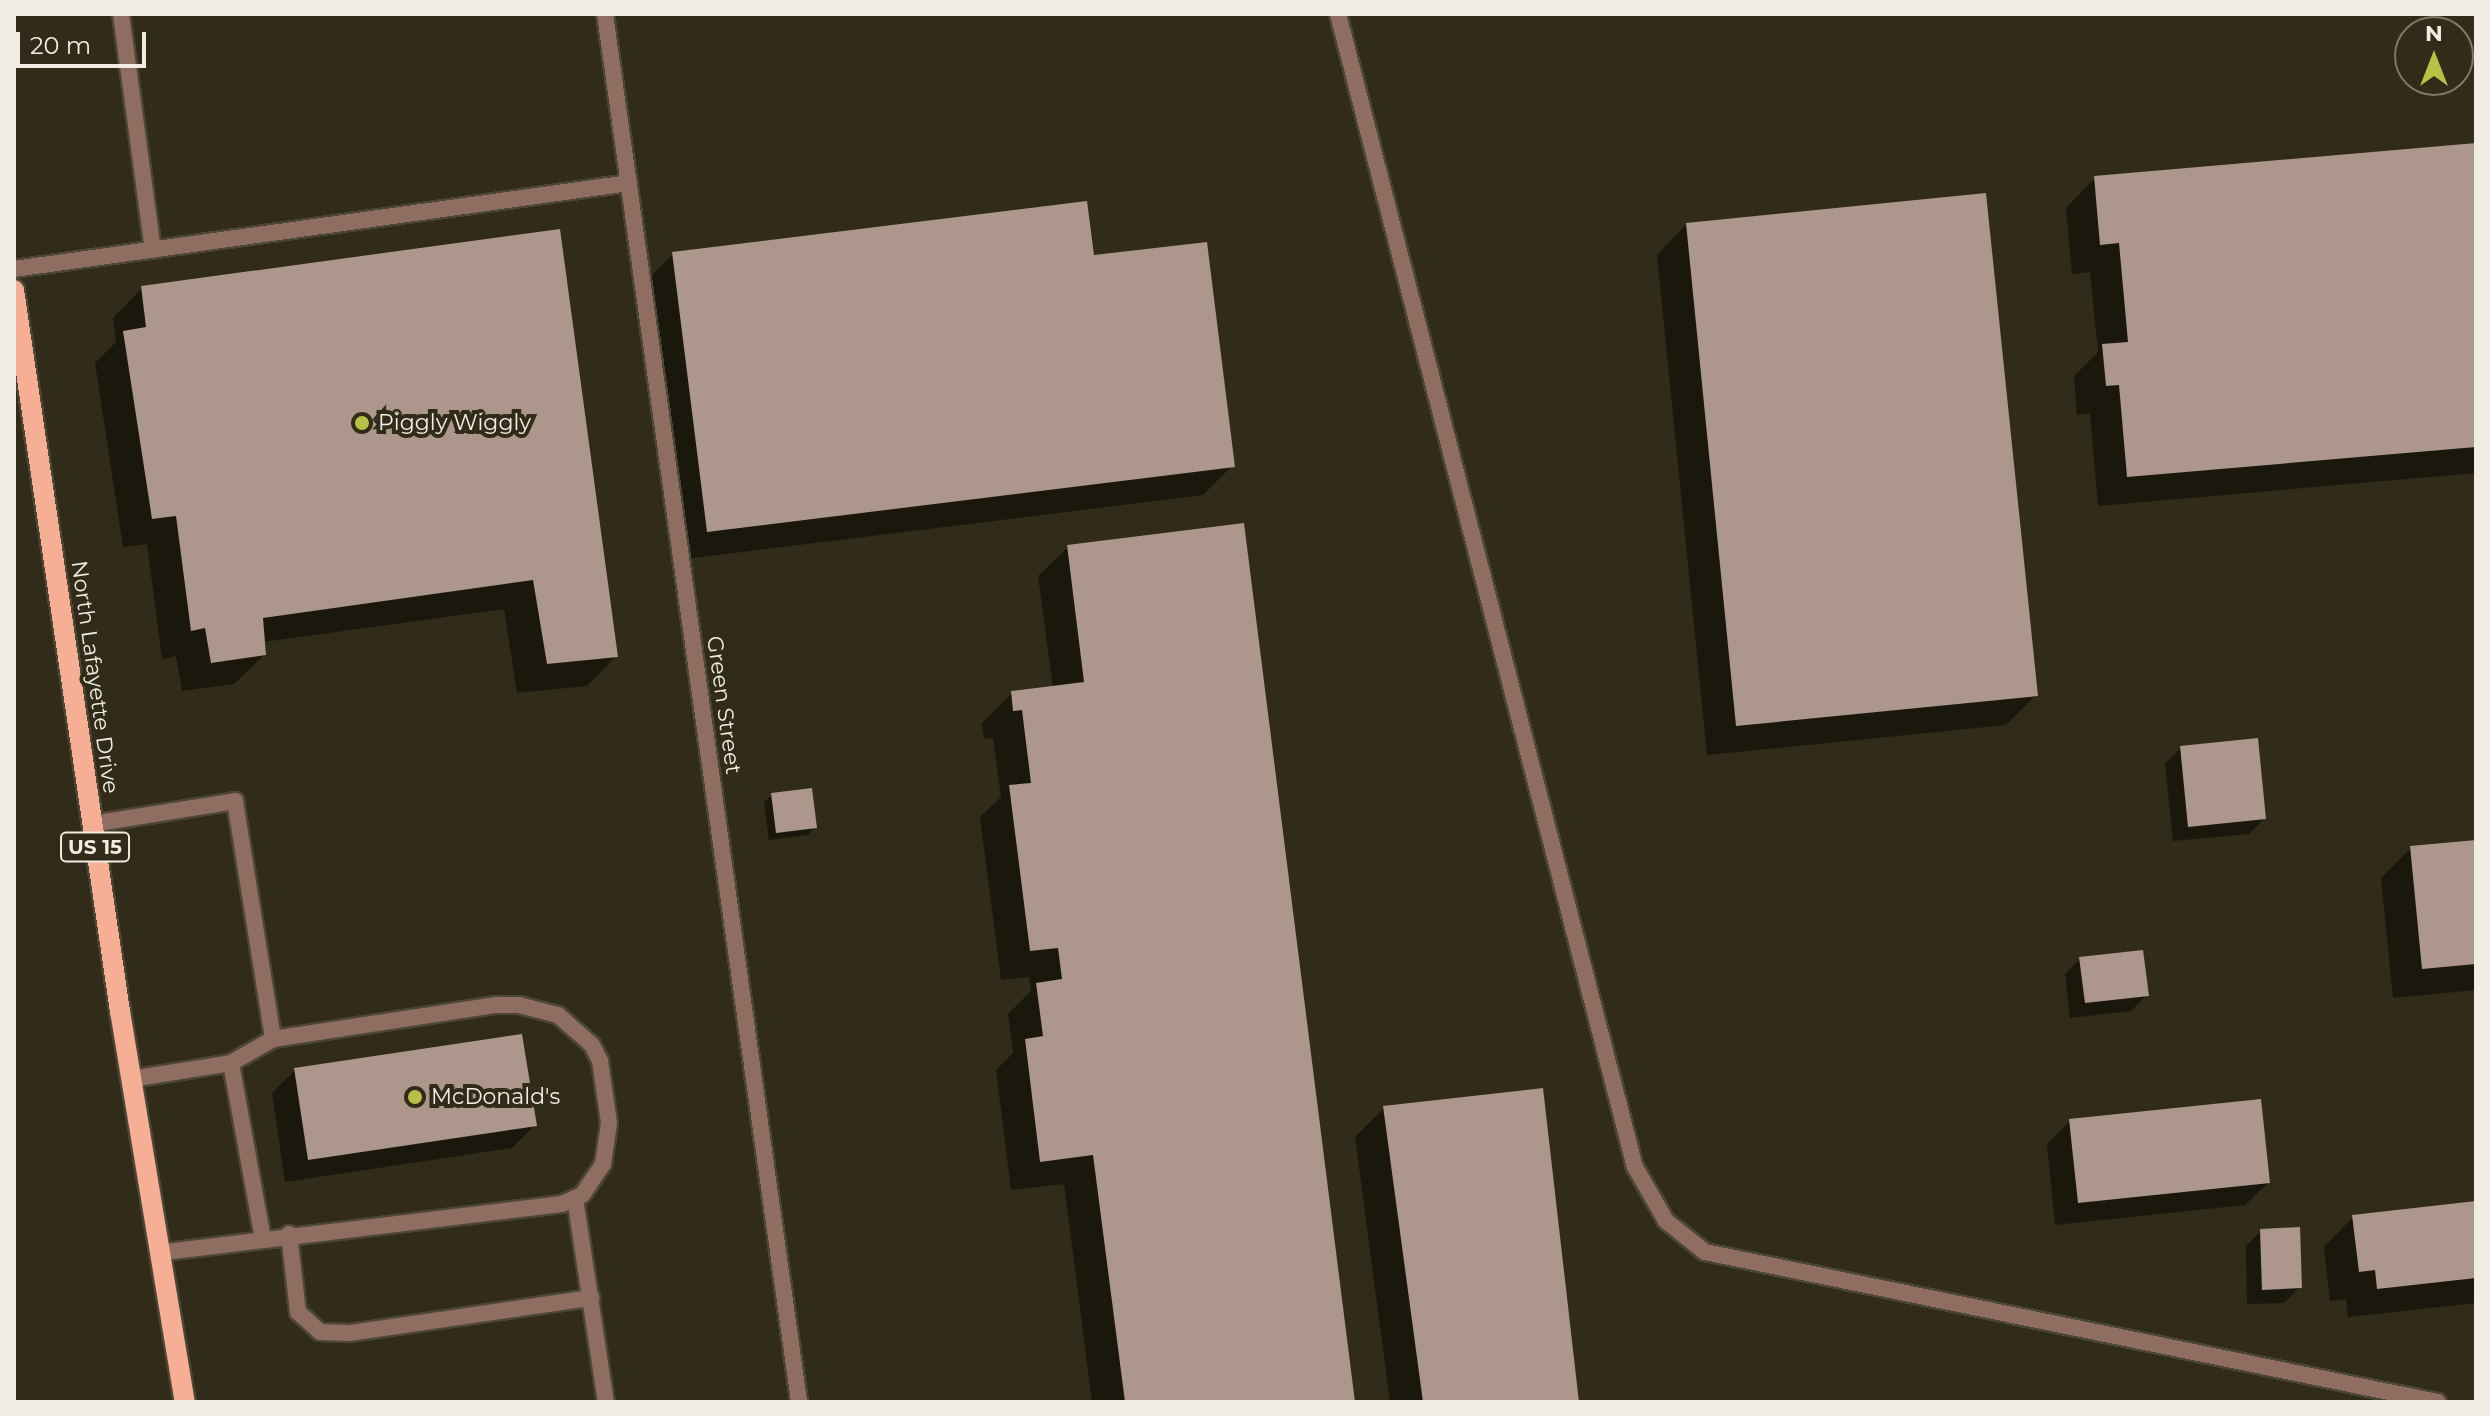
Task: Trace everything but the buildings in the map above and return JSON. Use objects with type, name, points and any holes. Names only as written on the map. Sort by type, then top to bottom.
[{"type":"main road","name":"North Lafayette Drive","points":[[14,290],[131,1079],[185,1402]]},
{"type":"street","points":[[121,14],[153,250]]},
{"type":"street","name":"Green Street","points":[[605,14],[799,1402]]},
{"type":"street","points":[[1338,14],[1635,1167],[1666,1221],[1705,1252],[2438,1402]]},
{"type":"street","points":[[14,269],[629,183]]},
{"type":"street","points":[[92,824],[235,801],[273,1039]]},
{"type":"street","points":[[131,1079],[231,1063],[273,1039],[496,1005],[519,1005],[558,1015],[592,1045],[600,1061],[609,1123],[599,1172],[575,1198],[489,1213],[289,1234],[160,1253]]},
{"type":"street","points":[[231,1063],[263,1239]]},
{"type":"street","points":[[575,1198],[606,1402]]},
{"type":"street","points":[[289,1234],[298,1312],[320,1332],[350,1333],[591,1298]]},
{"type":"place","name":"Piggly Wiggly","points":[[362,423]]},
{"type":"place","name":"McDonald's","points":[[415,1097]]}]
